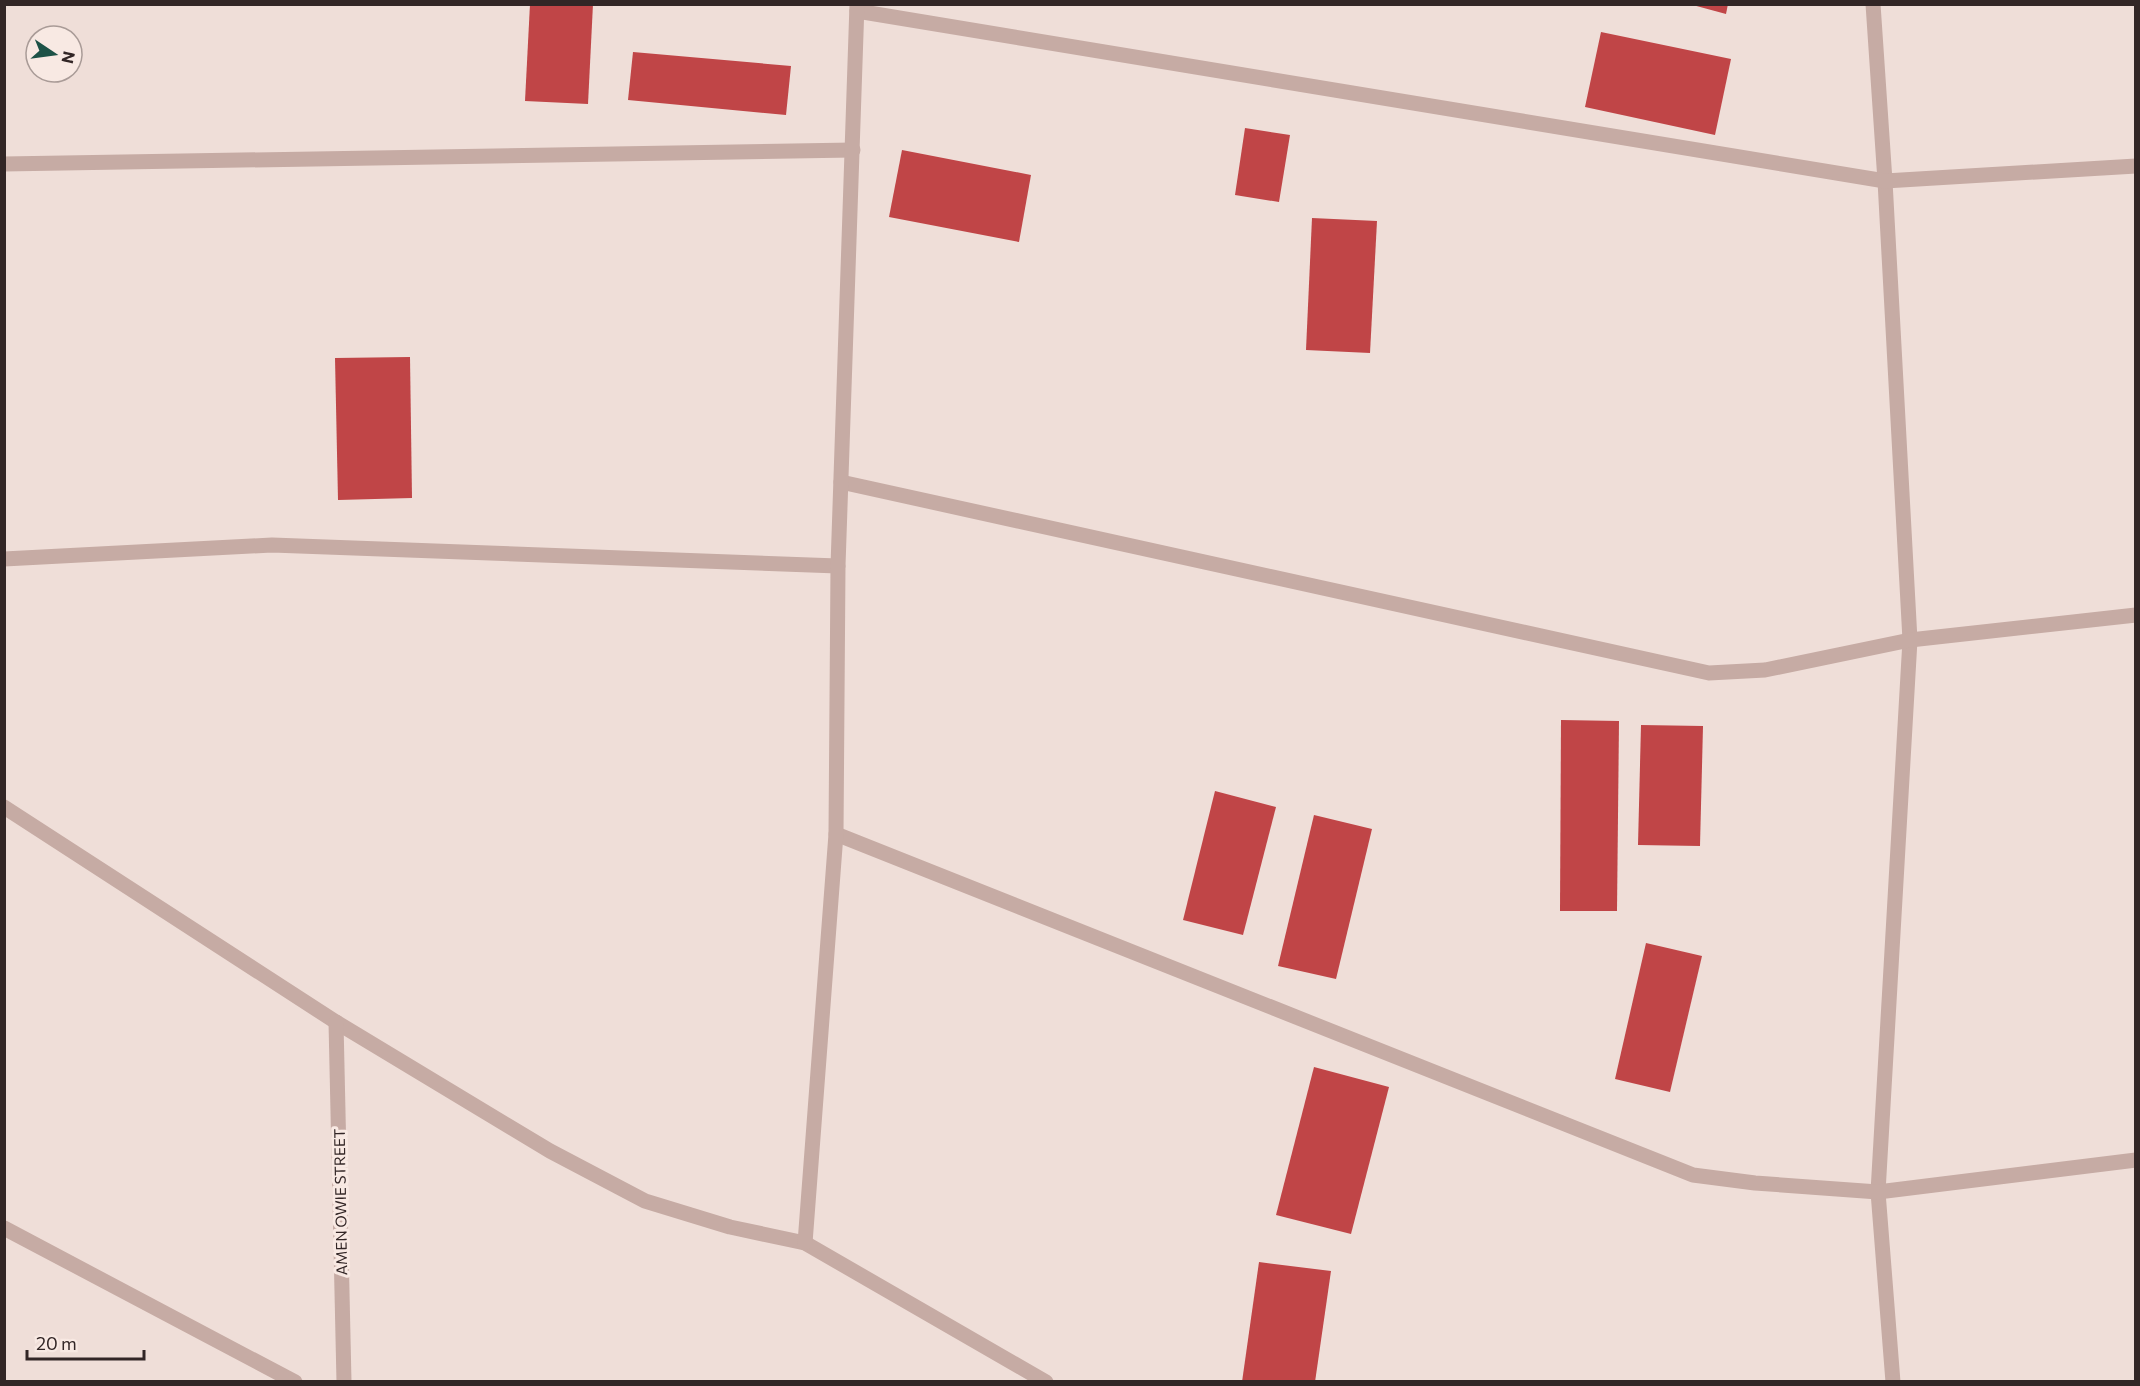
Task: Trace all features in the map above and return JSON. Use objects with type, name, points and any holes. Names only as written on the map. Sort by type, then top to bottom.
[{"type":"street","points":[[1872,4],[1885,181],[1910,640],[1878,1192],[1893,1382]]},
{"type":"street","points":[[805,1243],[836,834],[838,566],[857,8],[1885,181],[2136,166]]},
{"type":"street","points":[[4,164],[853,150]]},
{"type":"street","points":[[841,482],[1709,673],[1765,670],[1910,640],[2136,615]]},
{"type":"street","points":[[4,559],[272,545],[838,566]]},
{"type":"street","points":[[4,807],[336,1022],[550,1151],[645,1201],[730,1227],[805,1243],[1046,1382]]},
{"type":"street","points":[[836,834],[1693,1175],[1755,1183],[1878,1192],[2136,1160]]},
{"type":"street","name":"AMEN OWIE STREET","points":[[336,1022],[344,1382]]},
{"type":"street","points":[[4,1228],[295,1382]]},
{"type":"building","points":[[530,4],[593,4],[588,104],[525,101]]},
{"type":"building","points":[[1689,4],[1728,4],[1726,14]]},
{"type":"building","points":[[1601,32],[1731,59],[1715,135],[1585,107]]},
{"type":"building","points":[[633,52],[791,66],[786,115],[628,100]]},
{"type":"building","points":[[1245,128],[1290,135],[1279,202],[1235,195]]},
{"type":"building","points":[[902,150],[1031,175],[1019,242],[889,217]]},
{"type":"building","points":[[1312,218],[1377,221],[1370,353],[1306,350]]},
{"type":"building","points":[[410,357],[412,498],[338,500],[335,358]]},
{"type":"building","points":[[1561,720],[1619,721],[1617,911],[1560,911]]},
{"type":"building","points":[[1641,725],[1703,726],[1700,846],[1638,845]]},
{"type":"building","points":[[1215,791],[1276,807],[1243,935],[1183,920]]},
{"type":"building","points":[[1314,815],[1372,829],[1336,979],[1278,966]]},
{"type":"building","points":[[1646,943],[1702,956],[1670,1092],[1615,1079]]},
{"type":"building","points":[[1314,1067],[1389,1087],[1351,1234],[1276,1215]]},
{"type":"building","points":[[1259,1262],[1331,1271],[1315,1382],[1242,1382]]}]
